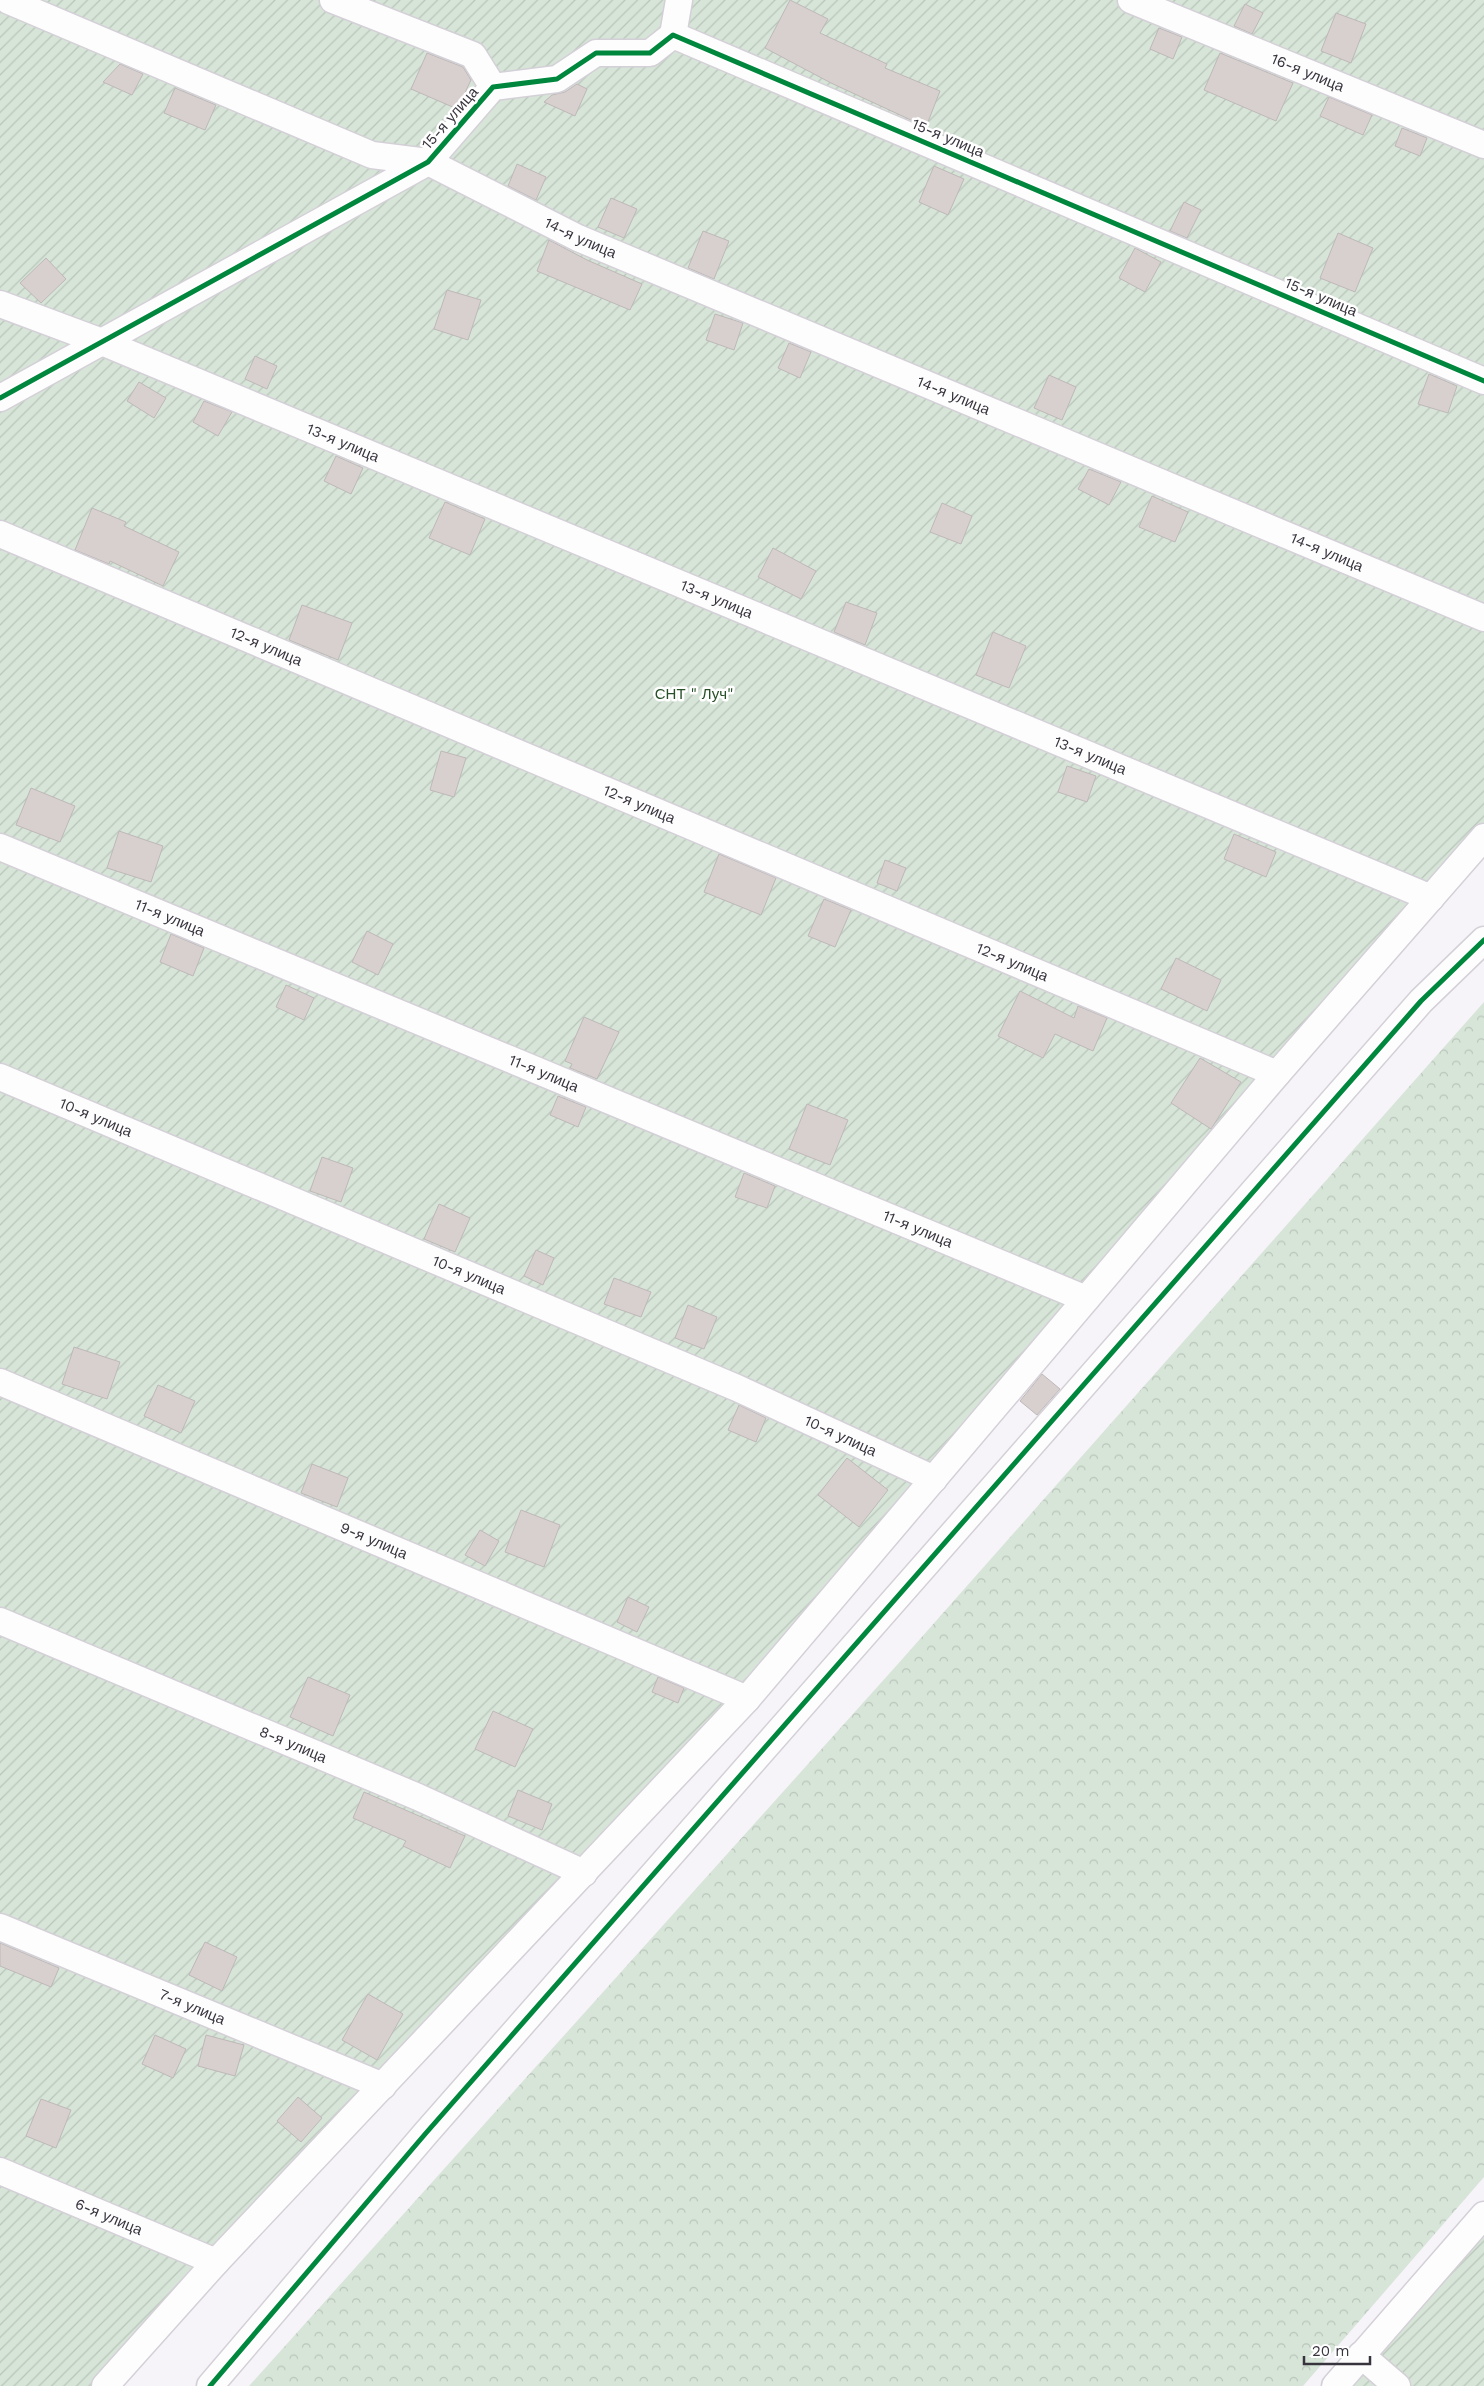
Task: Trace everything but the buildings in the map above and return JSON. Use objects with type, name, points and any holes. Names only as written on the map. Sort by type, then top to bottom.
[{"type":"street","points":[[333,0],[473,55],[493,87]]},
{"type":"street","points":[[673,35],[679,0]]},
{"type":"street","name":"16-я улица","points":[[1131,0],[1484,145]]},
{"type":"street","name":"14-я улица","points":[[9,1],[372,155],[428,162],[578,238],[1484,618]]},
{"type":"street","name":"15-я улица","points":[[428,162],[493,87],[556,79],[596,52],[650,52],[673,35],[1484,381]]},
{"type":"street","points":[[0,398],[428,162]]},
{"type":"street","name":"13-я улица","points":[[0,304],[102,342],[1431,898]]},
{"type":"street","name":"12-я улица","points":[[0,534],[1277,1074]]},
{"type":"street","points":[[105,2386],[216,2262],[747,1699],[1277,1074],[1484,838]]},
{"type":"street","name":"11-я улица","points":[[0,848],[1086,1299]]},
{"type":"street","points":[[210,2386],[426,2133],[1414,1008],[1484,940]]},
{"type":"street","name":"10-я улица","points":[[0,1078],[728,1384],[934,1479]]},
{"type":"street","name":"9-я улица","points":[[0,1382],[747,1699]]},
{"type":"street","name":"8-я улица","points":[[0,1621],[418,1797],[584,1873]]},
{"type":"street","name":"7-я улица","points":[[0,1927],[384,2086]]},
{"type":"street","name":"6-я улица","points":[[0,2171],[216,2262]]},
{"type":"street","points":[[1335,2386],[1483,2218]]},
{"type":"street","points":[[1361,2356],[1397,2386]]},
{"type":"green space","name":"СНТ \" Луч\"","points":[[0,0],[1484,0],[1484,837],[746,1702],[119,2386],[0,2386]]},
{"type":"green space","points":[[1484,1002],[1484,2177],[1303,2386],[249,2386],[897,1665]]},
{"type":"green space","points":[[1484,2201],[1484,2386],[1324,2386]]},
{"type":"cycle path","points":[[0,398],[428,162],[493,87],[557,79],[596,53],[650,53],[673,35],[1484,381]]},
{"type":"cycle path","points":[[210,2386],[426,2133],[1421,1001],[1484,940]]}]
